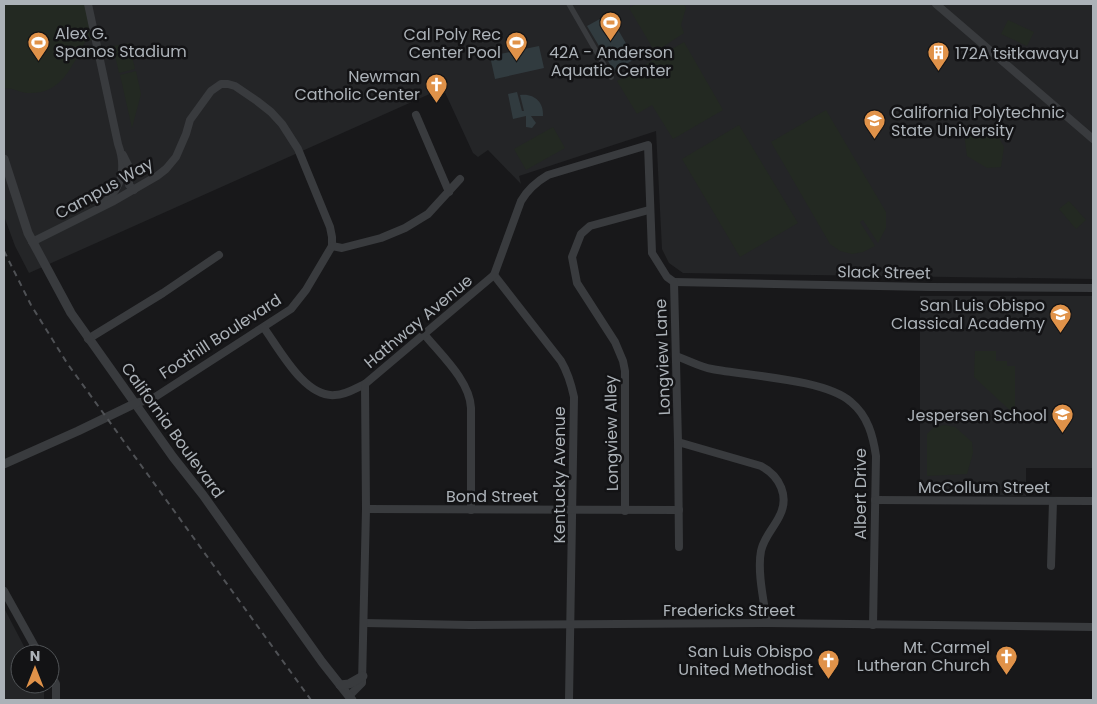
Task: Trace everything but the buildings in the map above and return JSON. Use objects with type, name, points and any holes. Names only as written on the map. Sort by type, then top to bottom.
[{"type":"street","points":[[88,4],[118,144],[128,162],[129,185],[134,190]]},
{"type":"street","points":[[569,4],[611,77]]},
{"type":"street","points":[[936,4],[1093,139]]},
{"type":"street","name":"Campus Way","points":[[32,242],[134,190],[166,169],[176,157],[186,136],[190,120],[211,91],[221,84],[235,86],[271,112],[282,124],[298,149],[330,227],[332,246]]},
{"type":"street","points":[[416,114],[449,192]]},
{"type":"street","name":"Longview Lane","points":[[648,145],[652,253],[668,277],[674,282],[679,547]]},
{"type":"street","name":"Hathway Avenue","points":[[362,676],[366,509],[365,384],[494,275],[521,201],[526,192],[537,181],[548,174],[648,145]]},
{"type":"street","points":[[95,210],[111,197],[119,185],[123,156]]},
{"type":"street","name":"California Boulevard","points":[[4,159],[32,242],[59,292],[88,339],[351,698]]},
{"type":"street","points":[[332,246],[342,248],[381,238],[405,228],[428,214],[460,179]]},
{"type":"street","name":"Longview Alley","points":[[626,511],[625,371],[623,361],[615,342],[577,283],[572,257],[581,234],[590,226],[649,210]]},
{"type":"street","name":"Foothill Boulevard","points":[[4,464],[136,403],[152,399],[264,328],[291,310],[306,290],[332,246]]},
{"type":"street","points":[[88,339],[163,293],[219,255]]},
{"type":"street","name":"Kentucky Avenue","points":[[494,275],[561,361],[568,374],[574,397],[569,700]]},
{"type":"street","name":"Slack Street","points":[[674,282],[1093,288]]},
{"type":"street","points":[[264,328],[303,382],[313,390],[326,395],[336,395],[347,393],[365,384]]},
{"type":"street","points":[[424,334],[462,381],[470,397],[472,408],[471,510]]},
{"type":"street","name":"Albert Drive","points":[[676,356],[709,369],[815,385],[834,391],[851,402],[864,418],[873,436],[876,456],[873,625]]},
{"type":"street","points":[[678,442],[761,466],[774,474],[778,480],[784,495],[783,508],[764,540],[760,559],[767,623]]},
{"type":"street","name":"McCollum Street","points":[[875,500],[1093,501]]},
{"type":"street","points":[[1051,566],[1053,501]]},
{"type":"street","name":"Bond Street","points":[[366,509],[679,510]]},
{"type":"street","points":[[4,593],[33,644]]},
{"type":"street","name":"Fredericks Street","points":[[364,623],[463,625],[767,623],[1093,627]]},
{"type":"street","points":[[340,685],[349,684],[362,676]]},
{"type":"street","points":[[351,698],[362,683],[362,676]]},
{"type":"shaded area","name":"California Polytechnic State University","points":[[4,4],[1093,4],[1093,279],[683,273],[669,263],[662,249],[656,131],[519,176],[521,184],[488,150],[478,157],[473,153],[443,88],[29,273],[15,246],[4,216]]},
{"type":"shaded area","name":"Alex G. Spanos Stadium","points":[[4,4],[86,4],[95,39],[85,42],[64,78],[49,89],[27,93],[4,89]]},
{"type":"shaded area","points":[[636,4],[684,4],[686,8],[681,25],[684,33],[655,52],[629,8]]},
{"type":"shaded area","name":"42A - Anderson Aquatic Center","points":[[609,14],[635,59],[614,71],[587,26]]},
{"type":"shaded area","points":[[1008,20],[1034,32],[1027,46],[1001,34]]},
{"type":"shaded area","points":[[684,42],[723,110],[673,139],[652,105],[637,114],[617,81]]},
{"type":"shaded area","points":[[129,43],[135,69],[119,73],[113,46]]},
{"type":"shaded area","name":"Cal Poly Rec Center Pool","points":[[539,46],[544,68],[495,79],[490,56]]},
{"type":"shaded area","points":[[136,71],[141,94],[132,128],[120,75]]},
{"type":"shaded area","points":[[517,92],[522,111],[524,111],[520,95],[534,97],[542,107],[543,116],[531,116],[536,123],[532,128],[526,127],[526,116],[513,119],[508,94]]},
{"type":"shaded area","points":[[826,110],[886,212],[886,228],[878,243],[863,220],[860,222],[875,246],[863,252],[852,254],[840,251],[830,244],[771,142]]},
{"type":"shaded area","points":[[739,125],[798,223],[740,257],[682,159]]},
{"type":"shaded area","points":[[988,126],[994,128],[1004,147],[1001,167],[987,168],[967,156],[964,133]]},
{"type":"shaded area","points":[[553,127],[565,148],[526,170],[514,149]]},
{"type":"shaded area","points":[[1069,201],[1086,220],[1076,229],[1059,209]]},
{"type":"shaded area","points":[[920,296],[1093,296],[1093,468],[1026,468],[1026,496],[953,493],[920,494]]},
{"type":"shaded area","points":[[975,351],[996,351],[996,361],[1007,361],[1007,366],[1015,366],[1015,415],[974,377]]},
{"type":"shaded area","points":[[944,425],[955,427],[972,442],[973,453],[967,474],[927,476],[927,434],[933,428]]},
{"type":"shaded area","points":[[4,608],[23,644],[10,644],[10,694],[44,694],[44,700],[4,700]]},
{"type":"railway","points":[[4,251],[31,305],[67,363],[311,700]]},
{"type":"place","name":"42A - Anderson Aquatic Center","points":[[611,42]]},
{"type":"place","name":"Alex G. Spanos Stadium","points":[[39,61]]},
{"type":"place","name":"Cal Poly Rec Center Pool","points":[[517,62]]},
{"type":"place","name":"172A tsɨtkawayu","points":[[939,72]]},
{"type":"place","name":"Newman Catholic Center","points":[[436,104]]},
{"type":"place","name":"California Polytechnic State University","points":[[875,140]]},
{"type":"place","name":"San Luis Obispo Classical Academy","points":[[1061,333]]},
{"type":"place","name":"Jespersen School","points":[[1063,434]]},
{"type":"place","name":"Mt. Carmel Lutheran Church","points":[[1006,675]]},
{"type":"place","name":"San Luis Obispo United Methodist","points":[[829,679]]}]
